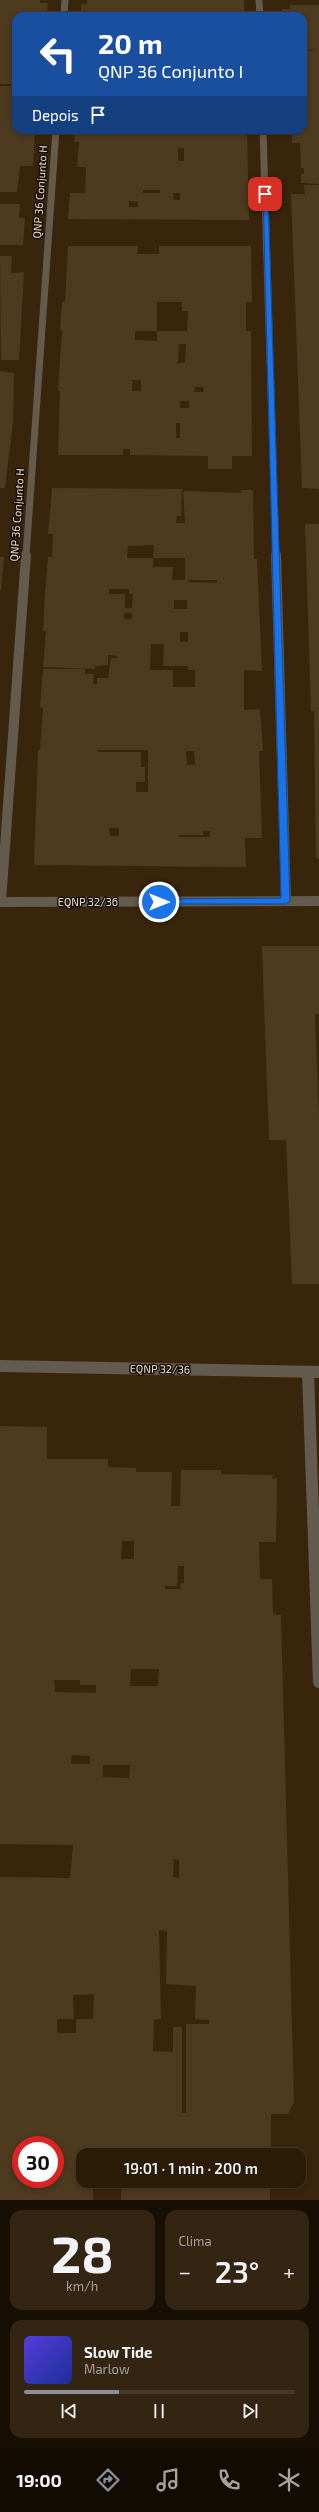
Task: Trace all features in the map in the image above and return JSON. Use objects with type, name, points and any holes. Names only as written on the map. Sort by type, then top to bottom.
[{"type":"street","points":[[64,12],[65,0]]},
{"type":"street","points":[[259,0],[260,12]]},
{"type":"street","name":"QNP 36 Conjunto H","points":[[0,902],[56,134]]},
{"type":"street","points":[[263,134],[286,901]]},
{"type":"street","name":"EQNP 32/36","points":[[0,902],[319,901]]},
{"type":"street","name":"EQNP 32/36","points":[[0,1366],[313,1372]]},
{"type":"street","points":[[313,1372],[319,1682]]},
{"type":"building","points":[[0,0],[40,0],[40,3],[48,3],[47,12],[12,12],[12,84],[0,84]]},
{"type":"building","points":[[87,0],[244,0],[245,12],[81,12],[81,4],[87,4]]},
{"type":"building","points":[[290,5],[319,5],[319,184],[301,183],[301,174],[304,174],[304,168],[301,168],[300,143],[292,143],[292,134],[307,134],[307,51],[316,51],[307,50],[307,12],[282,12],[282,9],[290,9]]},
{"type":"building","points":[[0,86],[12,86],[12,134],[35,134],[33,166],[20,166],[17,192],[0,192]]},
{"type":"building","points":[[75,134],[247,134],[249,220],[68,219],[70,193],[85,193],[86,167],[77,167],[79,142],[74,142]],"holes":[[[178,148],[184,148],[184,161],[178,161]],[[143,190],[160,190],[160,193],[143,193]],[[173,193],[180,193],[180,200],[174,200]],[[129,201],[138,202],[138,207],[129,207]]]},
{"type":"building","points":[[304,185],[319,185],[319,489],[302,488],[291,194],[305,194]]},
{"type":"building","points":[[0,204],[20,204],[19,218],[25,218],[23,245],[0,245]]},
{"type":"building","points":[[68,246],[138,246],[137,254],[159,254],[159,246],[251,246],[252,302],[246,302],[246,331],[251,331],[252,456],[232,456],[232,469],[208,469],[208,456],[130,455],[130,449],[123,449],[123,455],[58,455],[60,391],[58,391],[62,330],[60,330],[62,302],[65,302]],"holes":[[[157,302],[182,302],[182,311],[188,311],[187,331],[157,331]],[[135,331],[157,331],[157,341],[135,340]],[[179,344],[186,344],[185,362],[176,364],[178,362]],[[129,380],[141,380],[141,391],[132,391],[133,381]],[[195,387],[204,387],[203,392],[194,392]],[[180,401],[189,401],[189,408],[180,408]],[[176,423],[180,423],[180,438],[176,438]]]},
{"type":"building","points":[[0,256],[12,256],[11,273],[24,272],[19,360],[1,360]]},
{"type":"building","points":[[0,371],[14,373],[13,422],[5,488],[0,488]]},
{"type":"building","points":[[52,488],[182,489],[181,516],[177,516],[176,523],[185,523],[183,491],[241,493],[241,490],[253,490],[254,559],[257,559],[262,671],[244,670],[244,710],[260,709],[263,751],[259,751],[262,838],[245,838],[246,867],[34,865],[38,750],[40,750],[43,708],[40,707],[43,669],[85,669],[85,674],[94,674],[93,684],[97,684],[97,678],[108,678],[111,658],[117,658],[118,656],[108,655],[108,665],[95,666],[95,669],[43,667],[46,631],[43,631],[45,594],[48,557],[52,557],[53,534],[48,534]],"holes":[[[154,545],[153,558],[127,558],[128,546]],[[153,558],[185,558],[185,580],[172,580],[173,567],[153,567]],[[189,580],[217,580],[217,583],[188,582]],[[109,589],[129,589],[129,594],[133,594],[132,608],[125,608],[125,594],[109,594]],[[174,600],[187,600],[187,609],[174,609]],[[124,613],[132,613],[132,619],[124,619]],[[180,632],[188,632],[188,642],[180,642]],[[151,644],[164,644],[163,666],[188,666],[188,670],[195,670],[195,687],[173,687],[173,670],[150,670]],[[97,750],[148,750],[148,792],[136,792],[136,782],[145,782],[145,767],[141,767],[141,752],[98,752]],[[186,751],[194,751],[195,765],[187,765]],[[109,828],[119,828],[119,836],[110,836]],[[203,831],[210,831],[210,837],[179,837],[179,835],[203,835]]]},
{"type":"building","points":[[305,524],[319,524],[319,859],[316,858],[314,711],[311,711]]},
{"type":"building","points":[[0,557],[4,557],[1,590],[0,590]]},
{"type":"building","points":[[262,946],[319,946],[319,1014],[315,1014],[315,1016],[319,1118],[319,1284],[292,1284],[286,1140],[269,1140]]},
{"type":"building","points":[[0,1426],[47,1427],[47,1459],[108,1459],[108,1467],[136,1468],[136,1472],[172,1472],[171,1506],[180,1506],[181,1470],[221,1470],[221,1474],[273,1475],[272,1479],[277,1478],[276,1542],[259,1542],[260,1579],[272,1579],[273,1614],[281,1615],[294,2102],[288,2114],[271,2114],[271,2148],[76,2148],[76,2188],[93,2188],[93,2200],[0,2200],[0,1877],[70,1878],[73,1845],[0,1844]],"holes":[[[122,1541],[134,1541],[134,1559],[121,1559]],[[178,1566],[184,1566],[184,1583],[180,1584],[181,1589],[165,1589],[165,1586],[177,1586]],[[131,1669],[159,1669],[158,1686],[130,1686]],[[54,1680],[80,1680],[80,1685],[96,1685],[96,1693],[55,1692]],[[72,1755],[90,1756],[90,1764],[71,1764]],[[103,1765],[130,1765],[129,1778],[103,1777]],[[174,1859],[179,1860],[179,1878],[173,1877]],[[159,1930],[167,1931],[166,1984],[196,1986],[195,2019],[209,2020],[209,2024],[186,2024],[186,2113],[182,2113],[182,2027],[173,2027],[173,2052],[153,2051],[154,2020],[161,2019]],[[94,1994],[93,2019],[76,2019],[76,2033],[57,2033],[57,2019],[74,2019],[73,1995]]]},
{"type":"building","points":[[122,2188],[270,2188],[270,2200],[121,2200]]},
{"type":"route","points":[[159,902],[286,901],[265,194]]}]
